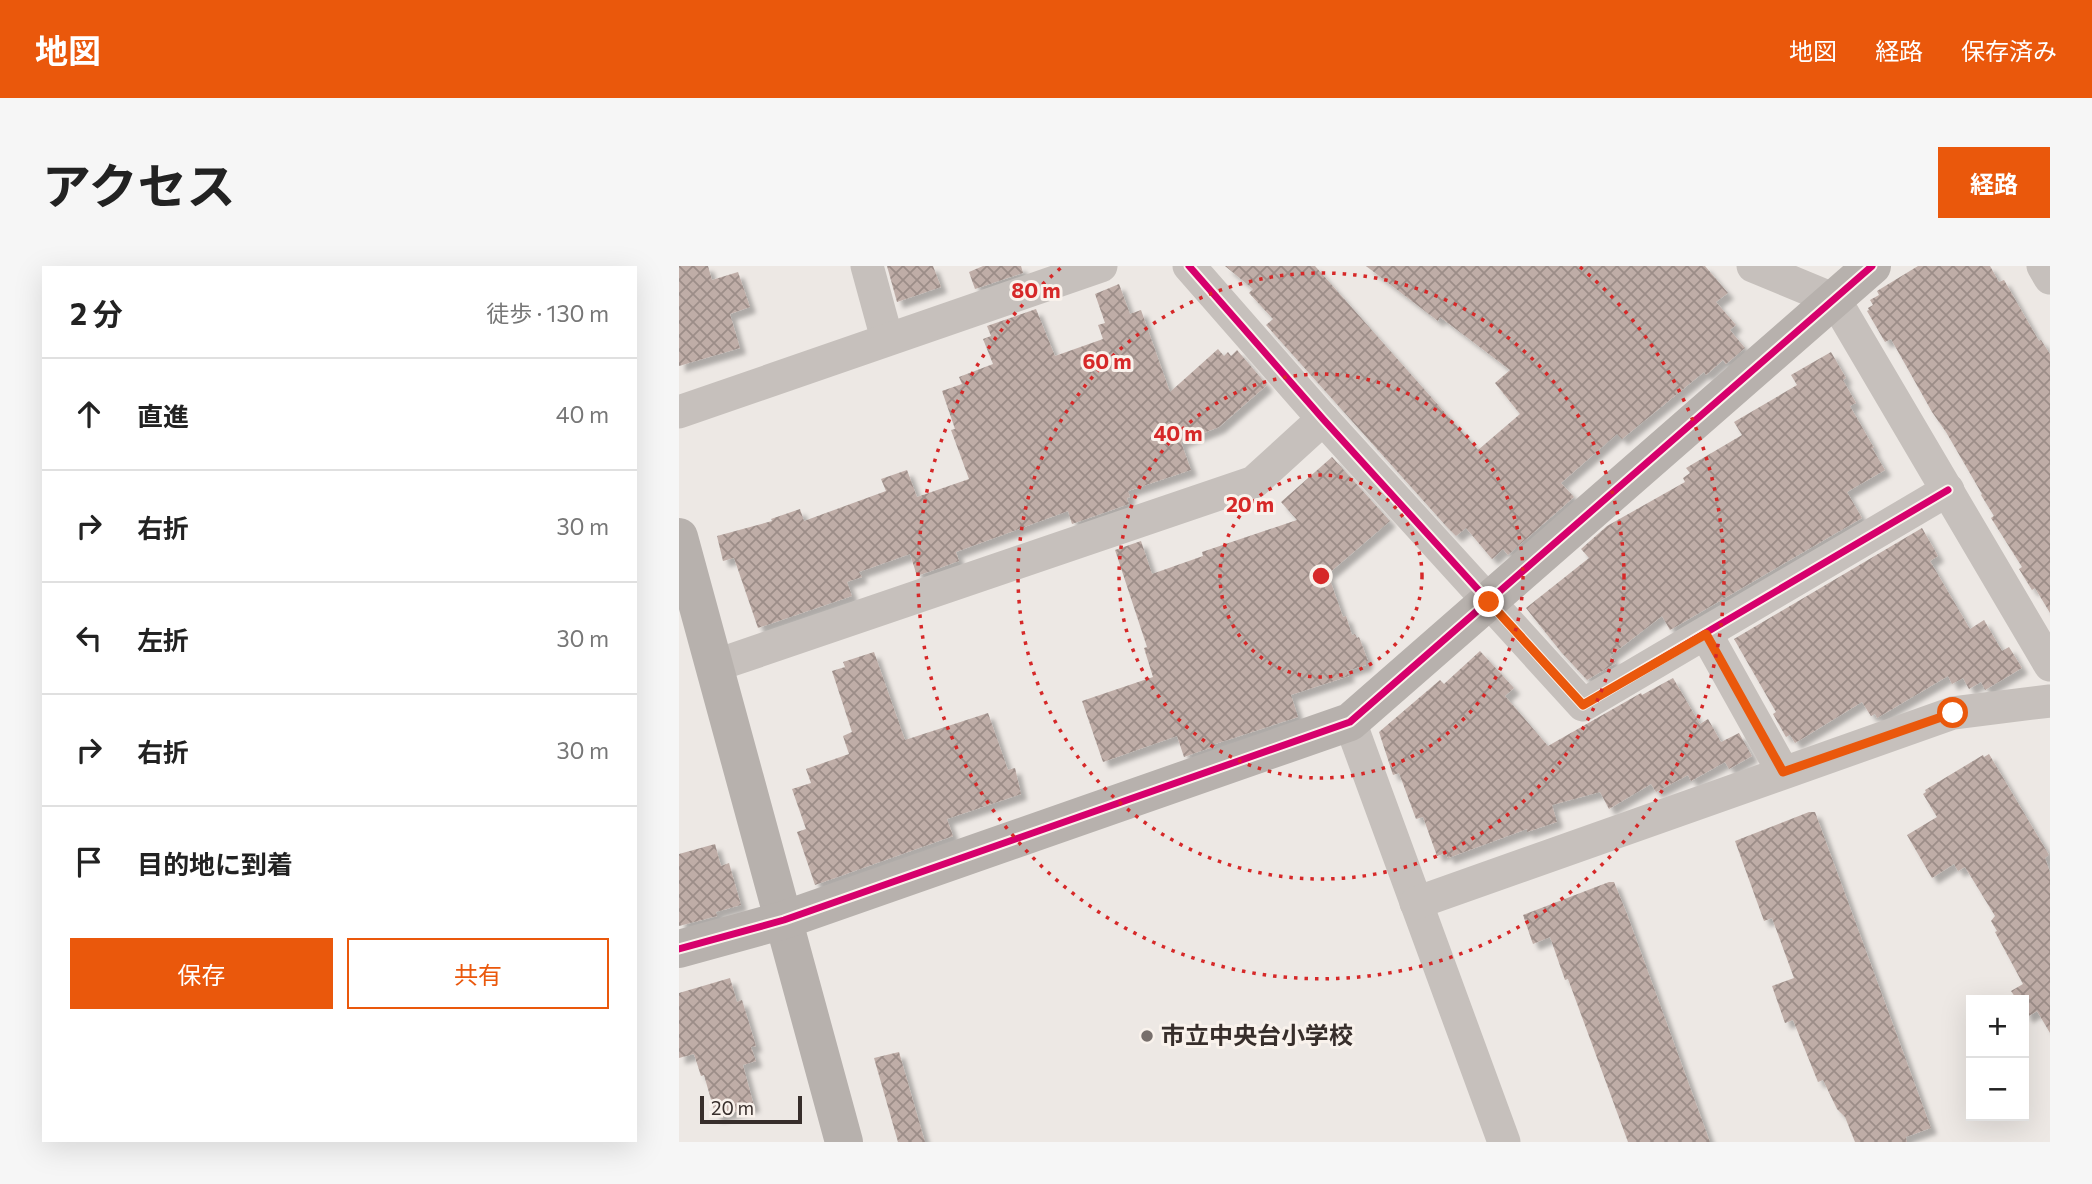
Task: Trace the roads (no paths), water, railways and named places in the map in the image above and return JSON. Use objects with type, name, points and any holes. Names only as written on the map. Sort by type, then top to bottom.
[{"type":"street","points":[[867,266],[887,339]]},
{"type":"street","points":[[679,412],[1101,266]]},
{"type":"street","points":[[1189,266],[1323,419],[1583,705],[1948,490]]},
{"type":"street","points":[[1753,266],[1835,300],[2050,664]]},
{"type":"street","points":[[679,949],[783,920],[1350,722],[1873,266]]},
{"type":"street","points":[[2043,266],[2050,278]]},
{"type":"street","points":[[714,666],[1254,482],[1323,419]]},
{"type":"street","points":[[679,537],[844,1142]]},
{"type":"street","points":[[1706,634],[1783,772]]},
{"type":"street","points":[[1416,904],[1953,713],[2050,701]]},
{"type":"street","points":[[1350,722],[1504,1142]]},
{"type":"place","name":"市立中央台小学校","points":[[1147,1036]]}]
